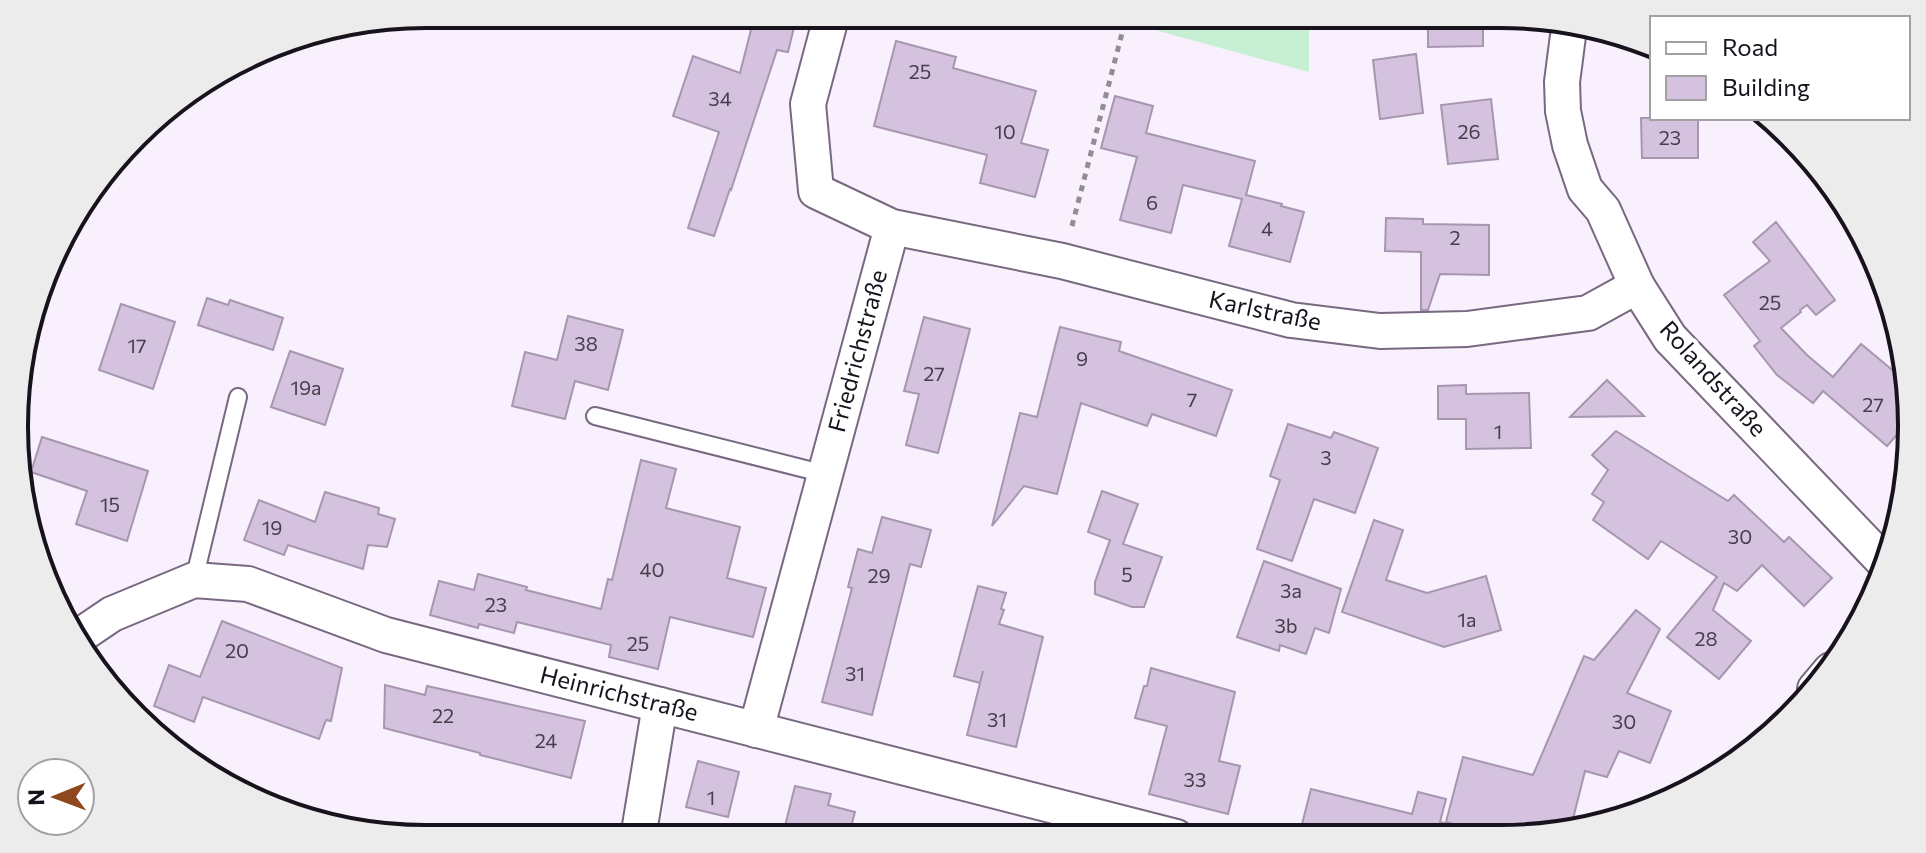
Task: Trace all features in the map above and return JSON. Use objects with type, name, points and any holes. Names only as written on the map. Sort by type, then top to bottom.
[{"type":"street","points":[[828,28],[808,104],[816,191],[892,227]]},
{"type":"street","name":"Rolandstraße","points":[[1568,34],[1562,82],[1563,111],[1570,145],[1585,189],[1603,210],[1637,286],[1670,338],[1877,555]]},
{"type":"street","name":"Karlstraße","points":[[892,227],[1062,261],[1291,320],[1380,331],[1467,329],[1588,313],[1637,286]]},
{"type":"street","name":"Friedrichstraße","points":[[756,730],[892,227]]},
{"type":"street","name":"Heinrichstraße","points":[[85,632],[112,614],[194,580],[248,584],[386,635],[1129,825]]},
{"type":"street","points":[[640,825],[660,705]]},
{"type":"lane","points":[[194,580],[238,397]]},
{"type":"lane","points":[[595,416],[825,474]]},
{"type":"path","points":[[1062,261],[1123,28]]},
{"type":"green space","points":[[1148,28],[1309,28],[1309,72]]},
{"type":"building","points":[[751,28],[794,28],[788,52],[777,50],[714,236],[688,228],[719,132],[673,116],[693,56],[740,73]]},
{"type":"building","points":[[1428,28],[1483,28],[1483,46],[1428,47]]},
{"type":"building","points":[[896,41],[956,57],[953,68],[1036,91],[1021,143],[1048,150],[1035,197],[980,183],[987,155],[874,126]]},
{"type":"building","points":[[1416,54],[1423,113],[1380,119],[1373,60]]},
{"type":"building","points":[[1115,96],[1153,106],[1146,133],[1255,161],[1246,195],[1304,212],[1290,262],[1229,246],[1242,199],[1183,185],[1171,233],[1120,220],[1137,157],[1101,148]]},
{"type":"building","points":[[1491,99],[1498,159],[1448,164],[1441,105]]},
{"type":"building","points":[[1641,118],[1698,120],[1698,158],[1642,158]]},
{"type":"building","points":[[1386,218],[1423,219],[1423,224],[1489,225],[1489,275],[1440,274],[1428,310],[1421,310],[1421,252],[1385,251]]},
{"type":"building","points":[[1776,222],[1835,300],[1816,315],[1807,305],[1781,328],[1807,355],[1833,377],[1861,344],[1895,372],[1898,434],[1887,446],[1823,391],[1813,403],[1777,375],[1754,346],[1760,341],[1724,295],[1770,261],[1753,242]]},
{"type":"building","points":[[207,298],[228,305],[230,300],[283,318],[273,350],[198,325]]},
{"type":"building","points":[[121,304],[175,322],[153,389],[99,370]]},
{"type":"building","points":[[568,316],[623,330],[608,390],[575,381],[565,419],[512,406],[525,352],[557,360]]},
{"type":"building","points":[[924,317],[970,329],[938,453],[906,445],[919,394],[904,391]]},
{"type":"building","points":[[1060,327],[1121,342],[1119,351],[1232,390],[1216,436],[1152,414],[1147,426],[1081,403],[1057,494],[1024,486],[992,526],[1020,413],[1037,417]]},
{"type":"building","points":[[290,351],[343,369],[325,425],[271,407]]},
{"type":"building","points":[[1607,380],[1644,416],[1570,417]]},
{"type":"building","points":[[1466,385],[1466,394],[1529,393],[1531,448],[1466,449],[1466,419],[1438,419],[1438,386]]},
{"type":"building","points":[[1288,424],[1331,438],[1334,432],[1378,448],[1355,513],[1314,499],[1292,561],[1257,549],[1280,480],[1270,476]]},
{"type":"building","points":[[1616,431],[1728,501],[1734,495],[1784,542],[1789,537],[1832,578],[1804,606],[1762,565],[1737,591],[1724,583],[1713,610],[1751,641],[1719,679],[1667,637],[1717,577],[1661,541],[1648,559],[1593,520],[1604,502],[1592,494],[1608,470],[1592,455]]},
{"type":"building","points":[[42,437],[148,471],[127,541],[76,524],[87,491],[31,472]]},
{"type":"building","points":[[641,460],[676,469],[666,508],[740,527],[727,578],[766,588],[753,637],[670,617],[658,669],[609,657],[611,645],[517,622],[514,633],[479,624],[478,628],[430,615],[439,581],[474,590],[478,574],[601,609],[608,579],[612,580]]},
{"type":"building","points":[[1102,491],[1138,504],[1123,544],[1162,557],[1144,607],[1132,607],[1095,594],[1095,582],[1110,540],[1088,532]]},
{"type":"building","points":[[325,492],[379,508],[378,514],[395,519],[387,547],[368,545],[363,569],[288,545],[284,555],[244,540],[259,500],[315,522]]},
{"type":"building","points":[[882,517],[931,530],[921,567],[910,564],[872,715],[822,702],[852,588],[848,587],[858,549],[872,553]]},
{"type":"building","points":[[1374,520],[1403,530],[1386,580],[1427,593],[1486,576],[1501,630],[1444,647],[1342,612]]},
{"type":"building","points":[[1264,561],[1341,589],[1329,633],[1315,628],[1306,654],[1280,645],[1279,651],[1237,637]]},
{"type":"building","points":[[978,586],[1006,593],[999,624],[1043,637],[1016,747],[967,735],[980,683],[954,676]]},
{"type":"building","points":[[1636,610],[1660,629],[1627,693],[1671,711],[1650,763],[1619,751],[1607,777],[1585,771],[1573,818],[1500,825],[1446,822],[1463,757],[1533,775],[1584,656],[1594,660]]},
{"type":"building","points":[[222,621],[342,668],[331,721],[326,720],[319,739],[203,697],[194,722],[154,706],[169,665],[200,677]]},
{"type":"building","points":[[1151,668],[1235,692],[1219,761],[1240,766],[1228,814],[1149,794],[1167,726],[1135,718]]},
{"type":"building","points":[[385,685],[425,695],[427,686],[585,721],[571,778],[384,728]]},
{"type":"building","points":[[698,761],[739,772],[728,817],[686,807]]},
{"type":"building","points":[[795,786],[831,794],[828,805],[855,812],[852,825],[785,825]]},
{"type":"building","points":[[1311,789],[1412,814],[1418,792],[1446,799],[1440,822],[1454,825],[1302,825]]}]
